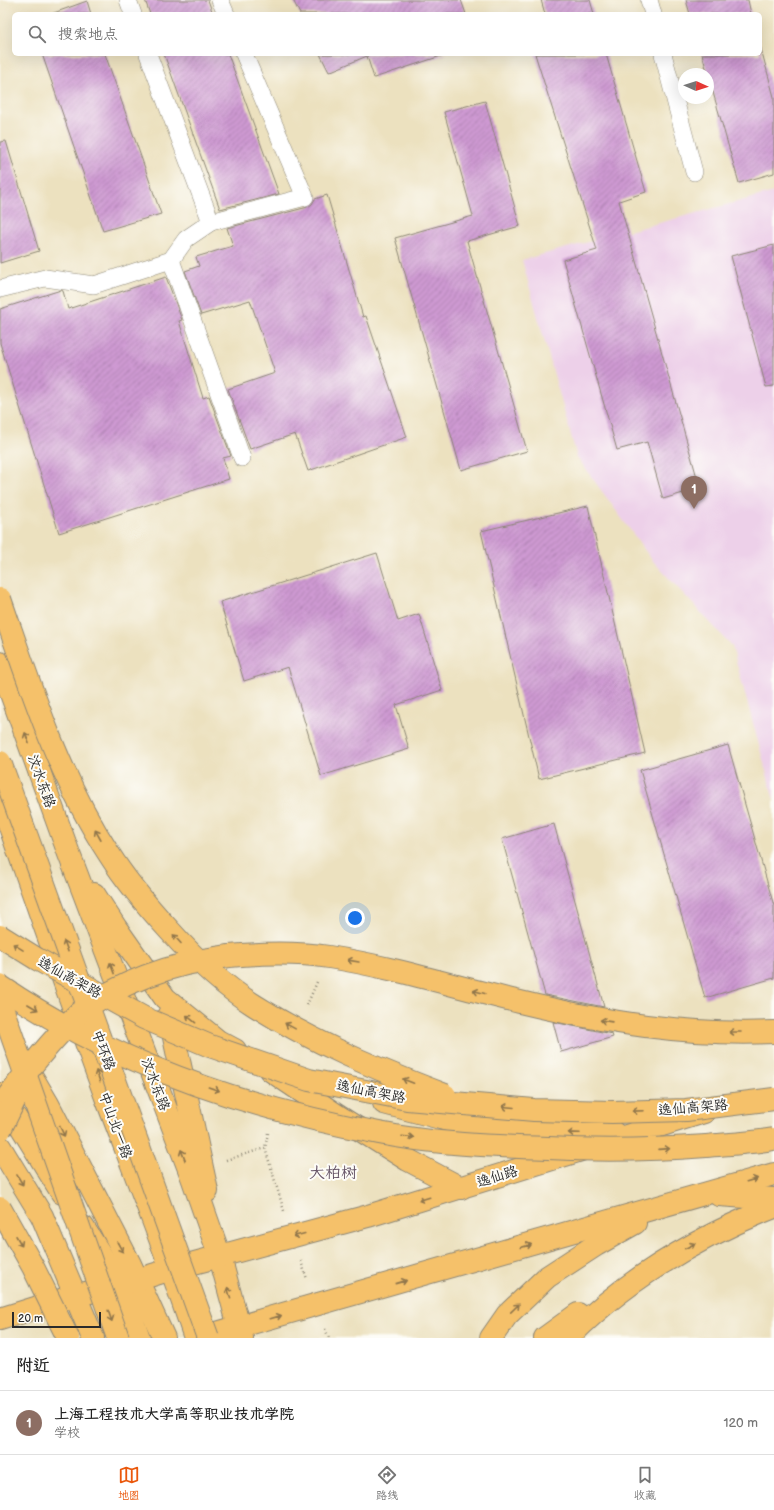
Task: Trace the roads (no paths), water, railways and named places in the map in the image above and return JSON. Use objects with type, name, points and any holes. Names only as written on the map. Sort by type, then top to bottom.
[{"type":"main road","points":[[0,598],[43,721],[74,792],[109,854],[154,914],[190,953],[224,984],[254,1005],[314,1039],[382,1071],[471,1104]]},
{"type":"main road","name":"汶水东路","points":[[0,663],[68,854],[192,1177],[220,1257]]},
{"type":"main road","name":"中环路","points":[[0,762],[208,1338]]},
{"type":"main road","name":"中山北一路","points":[[0,798],[75,1014],[139,1186],[172,1269],[195,1338]]},
{"type":"main road","points":[[68,854],[116,928],[165,998],[218,1041],[279,1076],[338,1116],[408,1160],[461,1188]]},
{"type":"main road","name":"逸仙高架路","points":[[0,936],[37,959],[144,1018],[210,1046],[309,1080],[407,1099],[534,1110],[612,1112],[686,1110],[774,1099]]},
{"type":"main road","points":[[0,1107],[38,1056],[78,1014],[101,999],[154,973],[200,960],[255,954],[292,953],[327,956],[374,965],[519,1002],[599,1020],[703,1032],[774,1032]]},
{"type":"main road","points":[[0,986],[80,1034],[164,1072],[249,1101],[293,1114],[380,1134],[465,1144],[584,1150],[659,1149],[757,1142],[774,1139]]},
{"type":"main road","name":"汶水东路","points":[[165,998],[194,1121],[220,1257]]},
{"type":"main road","points":[[0,1002],[118,1338]]},
{"type":"main road","points":[[0,1024],[48,1104],[129,1282],[139,1338]]},
{"type":"main road","points":[[0,1130],[38,1056]]},
{"type":"main road","points":[[279,1076],[478,1128],[577,1134],[641,1132]]},
{"type":"main road","name":"逸仙路","points":[[0,1319],[77,1295],[292,1237],[461,1188],[774,1091]]},
{"type":"main road","points":[[0,1093],[129,1282],[164,1338]]},
{"type":"main road","points":[[0,1147],[42,1216],[77,1295],[93,1338]]},
{"type":"main road","points":[[199,1338],[240,1333],[316,1306],[774,1174]]},
{"type":"main road","points":[[704,1194],[774,1199]]},
{"type":"main road","points":[[491,1338],[507,1315],[547,1277],[596,1245],[673,1202]]},
{"type":"main road","points":[[545,1338],[606,1292],[657,1266],[703,1239],[774,1207]]},
{"type":"main road","points":[[0,1208],[34,1267],[68,1338]]},
{"type":"main road","points":[[220,1257],[240,1333]]},
{"type":"main road","points":[[568,1338],[613,1299],[657,1266]]},
{"type":"lane","points":[[128,0],[132,12]]},
{"type":"lane","points":[[220,0],[225,12]]},
{"type":"lane","points":[[649,0],[652,12]]},
{"type":"lane","points":[[149,56],[211,222]]},
{"type":"lane","points":[[0,289],[45,278],[94,285],[171,260],[186,239],[211,222],[305,197],[245,56]]},
{"type":"lane","points":[[664,56],[694,172]]},
{"type":"lane","points":[[171,260],[242,458]]},
{"type":"place","name":"上海工程技术大学高等职业技术学院","points":[[694,509]]},
{"type":"district","name":"大柏树","points":[[333,1172]]}]
